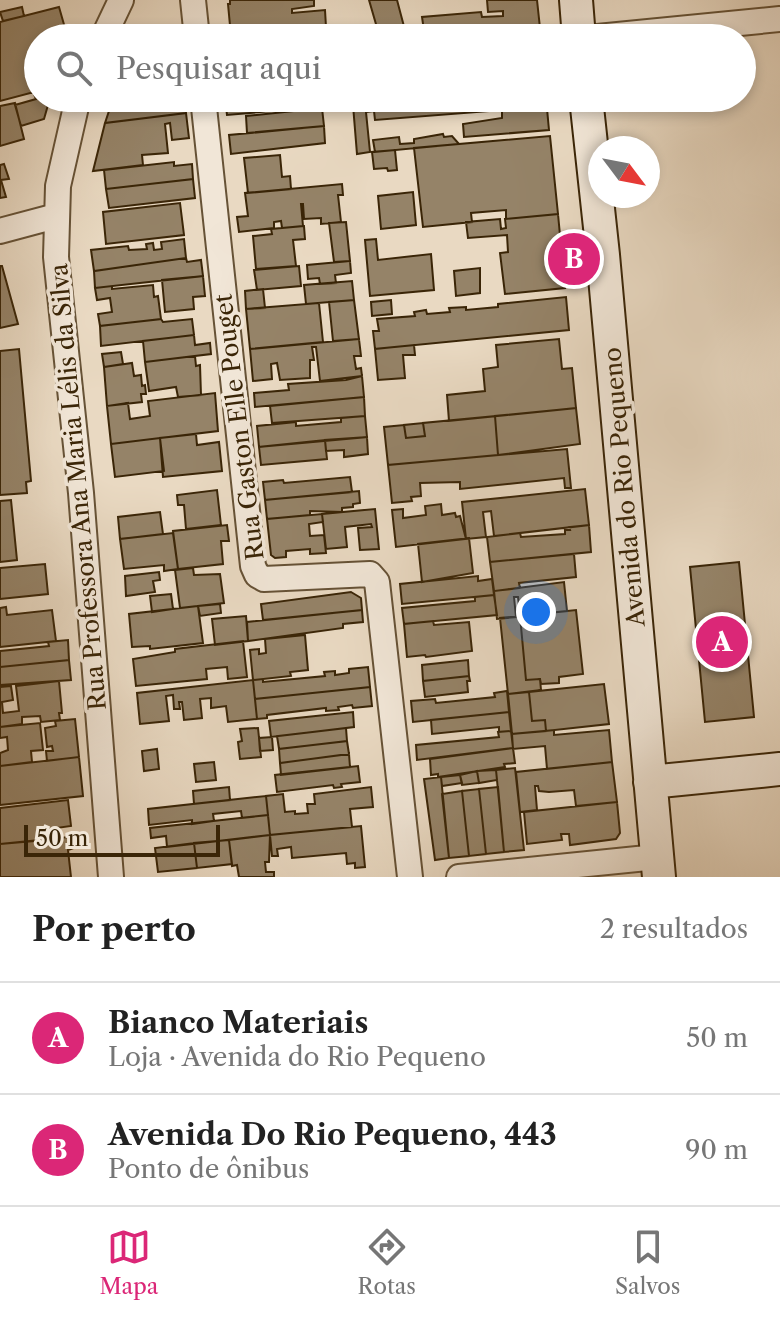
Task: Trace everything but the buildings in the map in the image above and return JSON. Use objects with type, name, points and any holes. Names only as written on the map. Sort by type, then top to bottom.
[{"type":"main road","points":[[576,0],[578,24]]},
{"type":"main road","name":"Avenida do Rio Pequeno","points":[[588,112],[658,867]]},
{"type":"main road","points":[[650,782],[780,769]]},
{"type":"street","points":[[110,24],[121,0]]},
{"type":"street","points":[[193,0],[196,24]]},
{"type":"street","points":[[729,24],[780,19]]},
{"type":"street","name":"Rua Professora Ana Maria Lélis da Silva","points":[[75,112],[60,173],[56,257],[83,508],[111,877]]},
{"type":"street","name":"Rua Gaston Elle Pouget","points":[[204,112],[253,566],[257,575],[270,580],[370,574],[377,582],[410,877]]},
{"type":"street","points":[[0,231],[56,216]]},
{"type":"street","points":[[459,877],[658,867]]},
{"type":"place","name":"Avenida Do Rio Pequeno, 443","points":[[574,259]]},
{"type":"place","name":"Bianco Materiais","points":[[722,642]]}]
